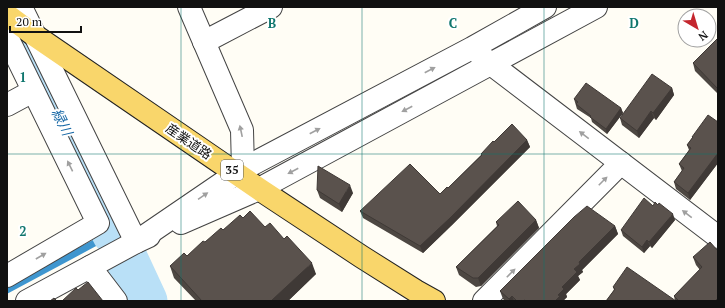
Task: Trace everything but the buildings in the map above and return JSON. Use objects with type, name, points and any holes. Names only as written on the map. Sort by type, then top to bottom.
[{"type":"main road","name":"産業道路","points":[[7,15],[33,34],[240,171],[259,189],[362,257],[434,301]]},
{"type":"street","points":[[20,7],[135,242]]},
{"type":"street","points":[[189,7],[242,130],[240,171]]},
{"type":"street","points":[[204,42],[271,7]]},
{"type":"street","points":[[135,242],[240,171],[472,48],[545,7]]},
{"type":"street","points":[[27,301],[135,242],[259,189],[490,64],[586,10]]},
{"type":"street","points":[[7,37],[98,223],[7,276]]},
{"type":"street","points":[[472,48],[490,64],[718,238]]},
{"type":"street","points":[[7,105],[33,91]]},
{"type":"street","points":[[484,301],[621,163]]},
{"type":"street","points":[[98,262],[116,301]]},
{"type":"waterway","name":"緑川","points":[[7,13],[89,174],[113,233]]},
{"type":"waterway","points":[[7,290],[113,233],[120,247]]},
{"type":"waterway","name":"緑川","points":[[126,258],[146,301]]}]
